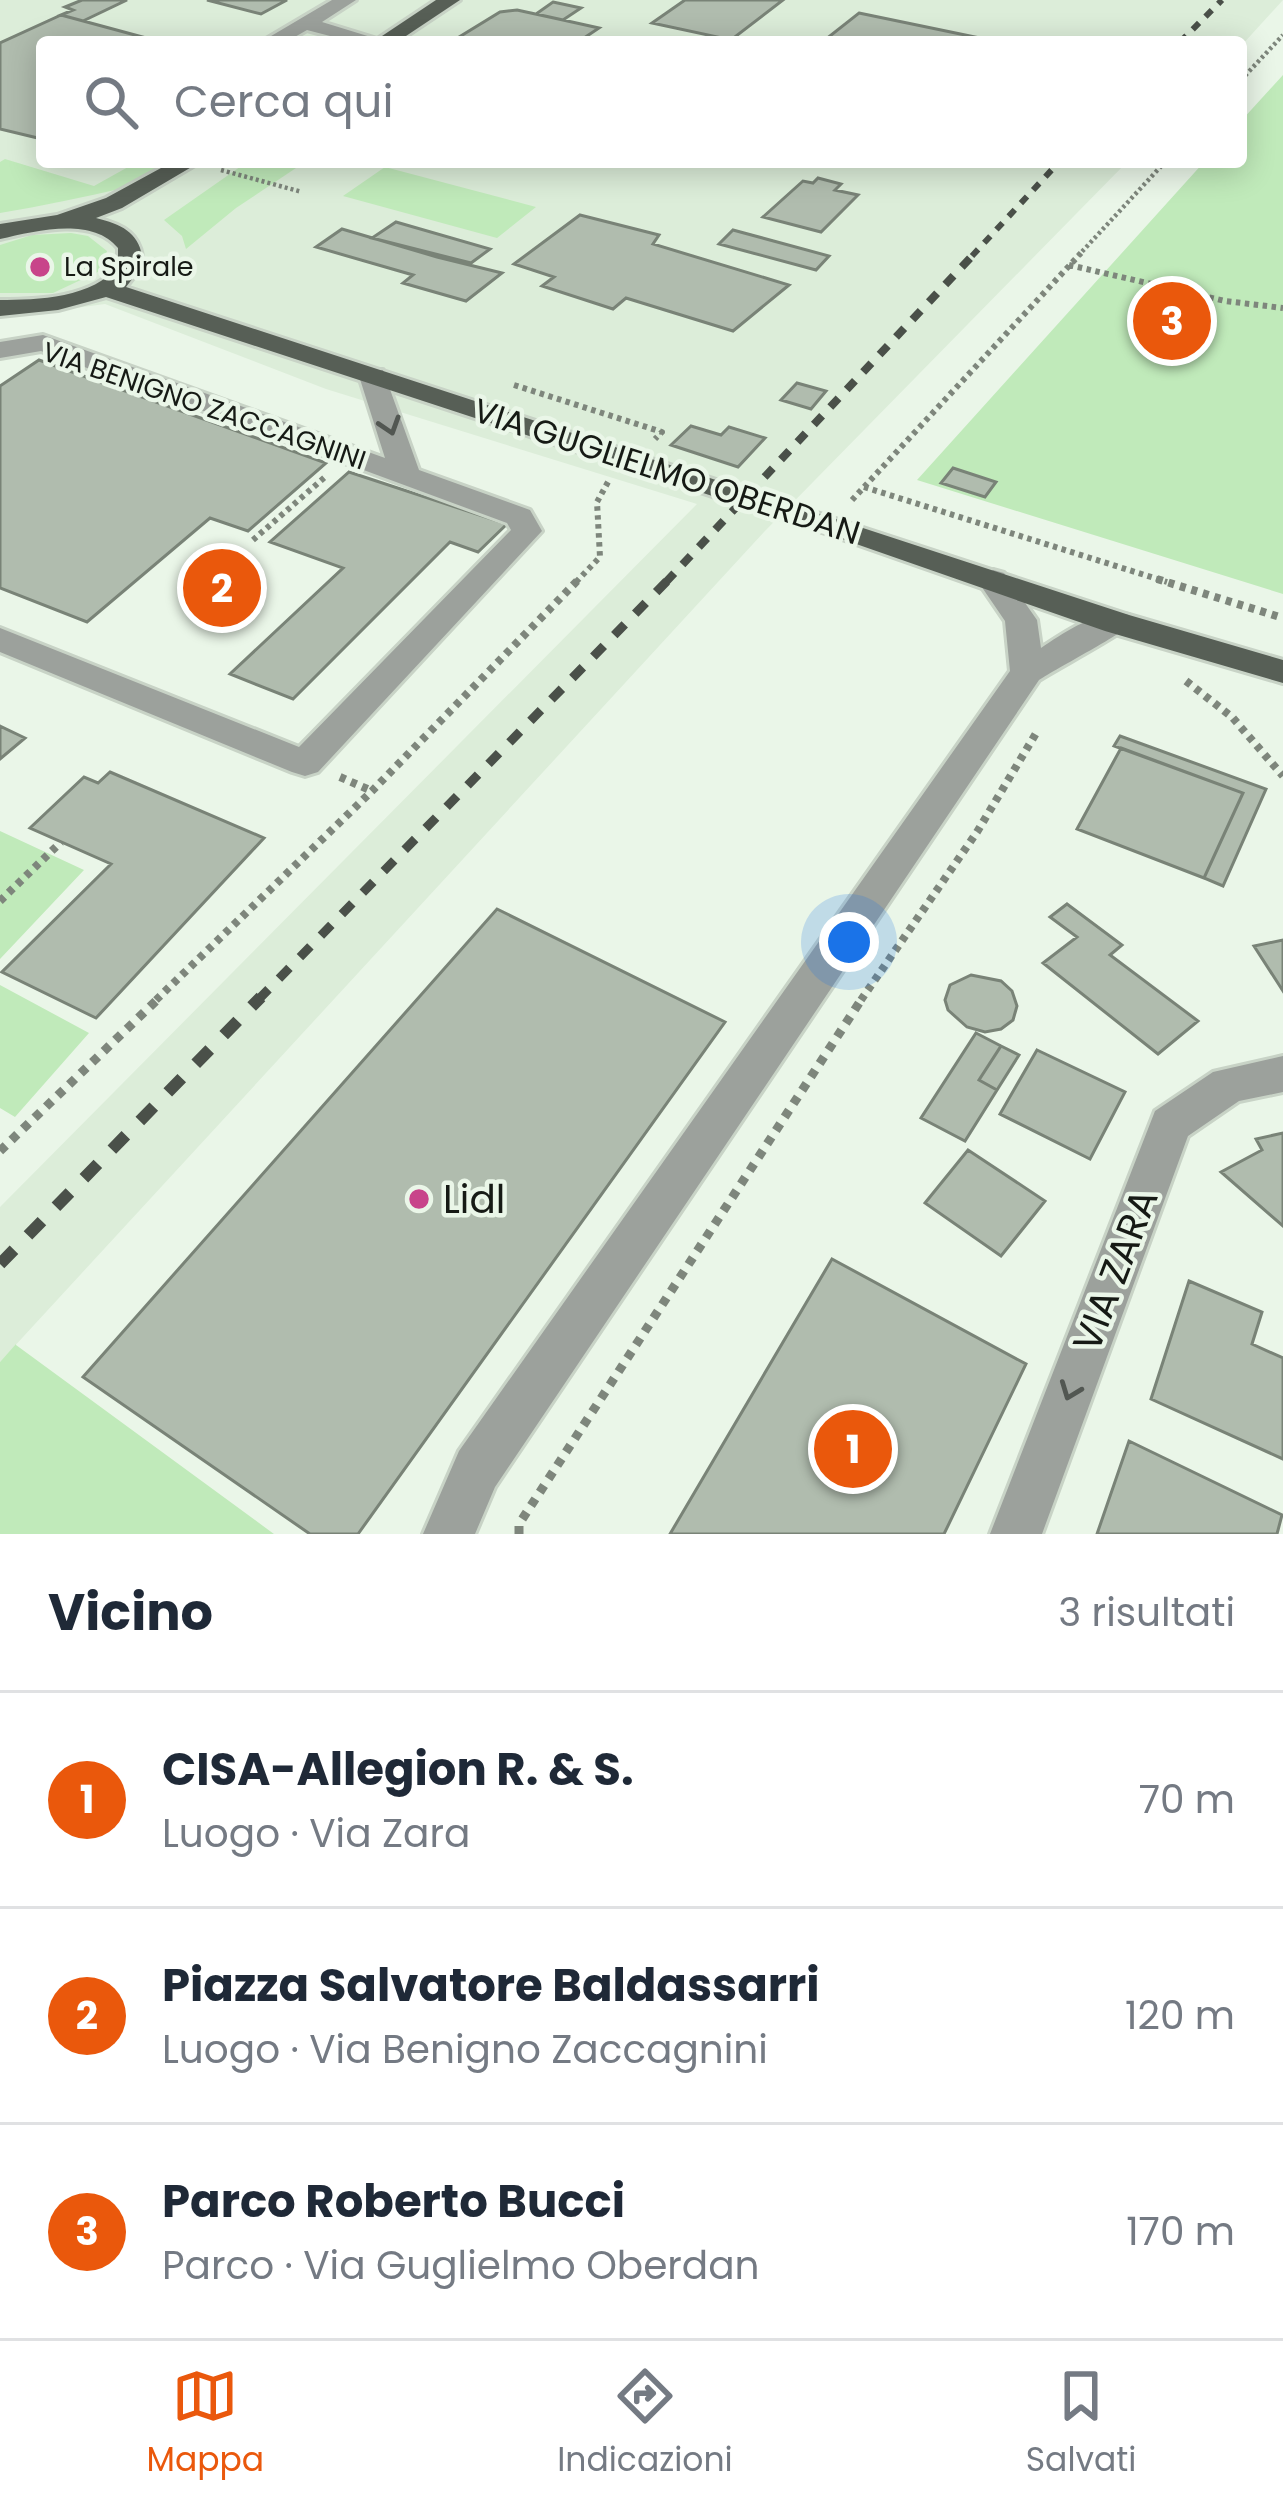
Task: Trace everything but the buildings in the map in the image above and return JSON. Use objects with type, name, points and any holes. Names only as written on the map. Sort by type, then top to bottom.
[{"type":"main road","points":[[390,36],[450,0]]},
{"type":"main road","points":[[0,232],[62,222],[188,172]]},
{"type":"main road","points":[[121,236],[140,200],[188,172]]},
{"type":"main road","points":[[0,308],[55,306],[104,288],[122,275],[131,261],[130,247],[121,236],[86,223],[62,222]]},
{"type":"main road","name":"VIA GUGLIELMO OBERDAN","points":[[104,288],[1117,623],[1283,673]]},
{"type":"main road","name":"VIA GUGLIELMO OBERDAN","points":[[1228,658],[1283,694]]},
{"type":"street","points":[[281,36],[346,0]]},
{"type":"street","points":[[303,23],[356,36]]},
{"type":"street","name":"VIA BENIGNO ZACCAGNINI","points":[[0,350],[43,344],[520,517],[527,531],[305,763],[0,639]]},
{"type":"street","name":"VIA BENIGNO ZACCAGNINI","points":[[373,376],[406,477]]},
{"type":"street","points":[[993,580],[1021,620],[1028,672]]},
{"type":"street","points":[[449,1534],[477,1469],[1028,672],[1083,636],[1117,623]]},
{"type":"street","name":"VIA ZARA","points":[[1016,1534],[1170,1124],[1228,1085],[1283,1074]]},
{"type":"path","points":[[1247,74],[1283,35]]},
{"type":"path","points":[[852,500],[1159,168]]},
{"type":"path","points":[[188,172],[221,170],[302,192]]},
{"type":"path","points":[[1069,265],[1225,301],[1283,308]]},
{"type":"path","points":[[253,540],[348,456]]},
{"type":"path","points":[[0,1151],[372,790],[600,557],[596,502],[610,479]]},
{"type":"path","points":[[864,487],[1283,618]]},
{"type":"path","points":[[966,537],[975,523]]},
{"type":"path","points":[[1156,597],[1163,580]]},
{"type":"path","points":[[1171,669],[1232,717],[1283,776]]},
{"type":"path","points":[[519,1534],[519,1525],[824,1054],[977,832],[1048,713]]},
{"type":"path","points":[[0,901],[61,842]]},
{"type":"shaded area","points":[[0,0],[1283,0],[1247,39],[36,36],[36,168],[1121,168],[764,532],[0,1362],[0,1207],[697,504],[326,389],[105,304],[0,318]]},
{"type":"green space","points":[[1283,75],[1283,594],[917,480],[1199,168],[1247,168],[1247,114]]},
{"type":"green space","points":[[5,159],[94,186],[126,168],[157,168],[124,188],[0,213],[0,162]]},
{"type":"green space","points":[[238,168],[296,168],[186,249],[182,236],[164,220]]},
{"type":"green space","points":[[389,168],[536,207],[497,238],[343,196]]},
{"type":"green space","points":[[32,235],[88,236],[107,251],[102,270],[53,293],[0,293],[0,245]]},
{"type":"green space","points":[[0,831],[84,870],[0,959]]},
{"type":"green space","points":[[0,985],[89,1033],[15,1117],[0,1108]]},
{"type":"green space","points":[[16,1344],[274,1534],[0,1534],[0,1362]]},
{"type":"railway","points":[[1186,36],[1222,0]]},
{"type":"railway","points":[[972,256],[1053,168]]},
{"type":"railway","points":[[666,582],[975,253]]},
{"type":"railway","points":[[258,1000],[669,579]]},
{"type":"railway","points":[[0,1264],[261,997]]},
{"type":"place","name":"La Spirale","points":[[40,267]]},
{"type":"place","name":"Parco Roberto Bucci","points":[[1172,321]]},
{"type":"place","name":"Piazza Salvatore Baldassarri","points":[[222,588]]},
{"type":"place","name":"Lidl","points":[[419,1199]]},
{"type":"place","name":"CISA-Allegion R. & S.","points":[[853,1449]]}]
